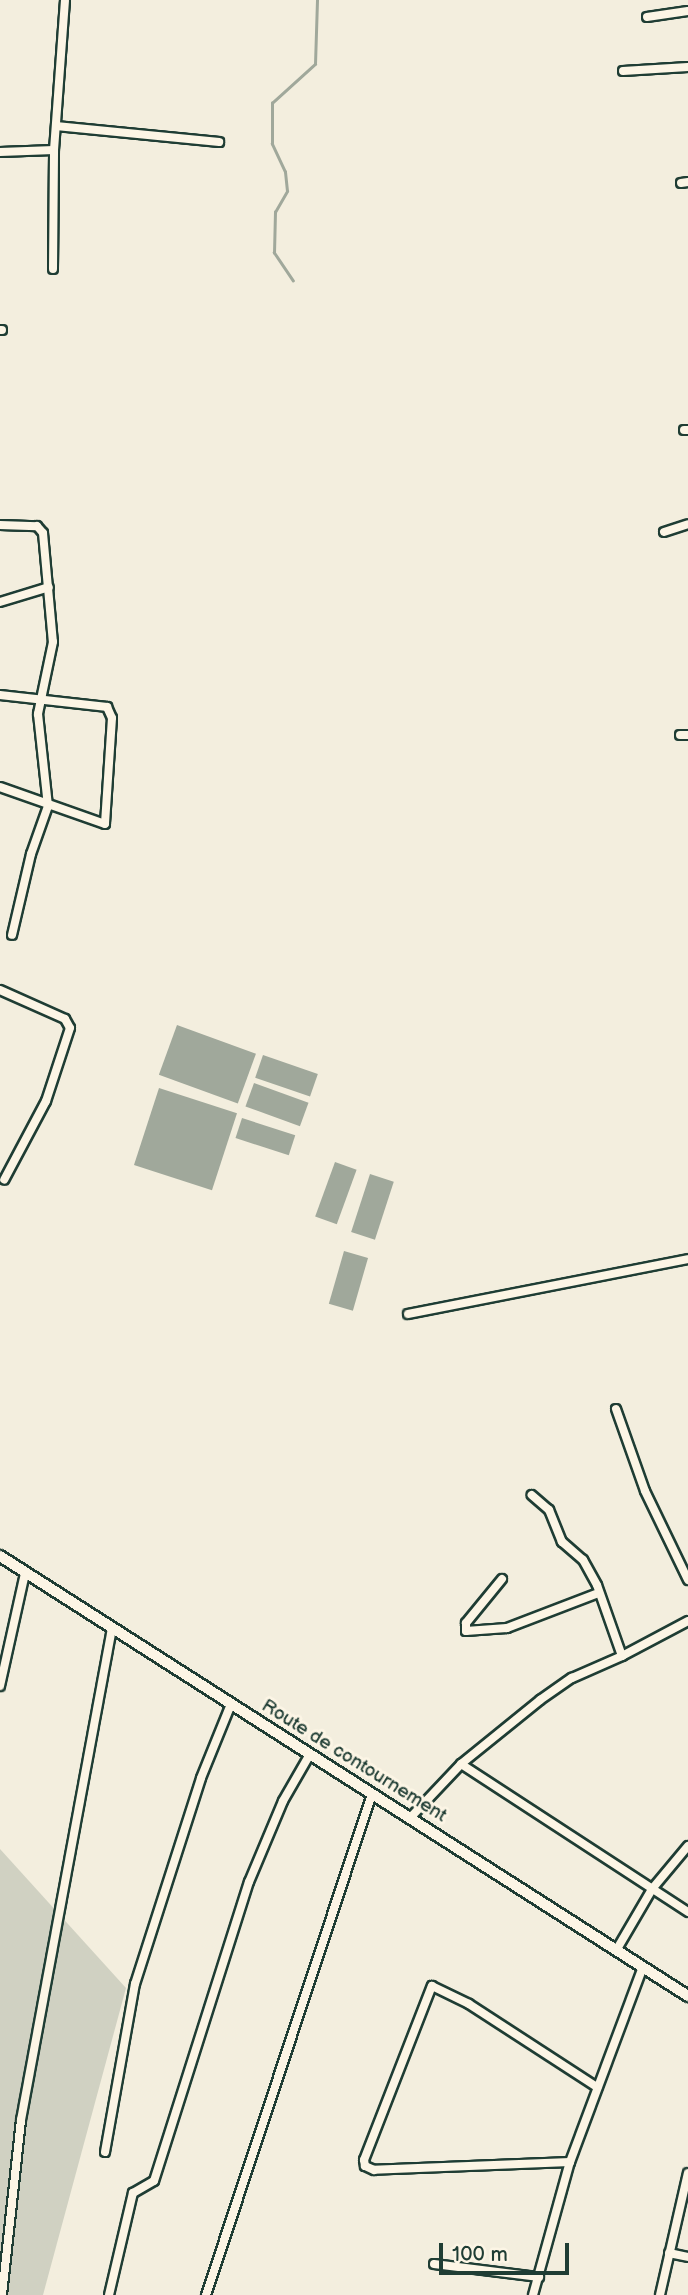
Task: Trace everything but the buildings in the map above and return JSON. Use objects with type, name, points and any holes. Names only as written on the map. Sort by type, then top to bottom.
[{"type":"street","points":[[53,269],[54,150],[65,0]]},
{"type":"street","points":[[647,17],[688,11]]},
{"type":"street","points":[[623,71],[688,66]]},
{"type":"street","points":[[56,126],[219,142]]},
{"type":"street","points":[[0,152],[54,150]]},
{"type":"street","points":[[664,532],[688,524]]},
{"type":"street","points":[[0,525],[41,529],[53,642],[40,699],[48,806],[12,934]]},
{"type":"street","points":[[0,602],[49,587]]},
{"type":"street","points":[[0,695],[107,707],[112,718],[112,770],[105,824],[0,787]]},
{"type":"street","points":[[0,990],[65,1019],[70,1028],[46,1101],[4,1180]]},
{"type":"street","points":[[408,1314],[688,1259]]},
{"type":"street","points":[[616,1409],[645,1492],[688,1580]]},
{"type":"street","points":[[533,1496],[549,1510],[567,1549],[583,1560],[597,1586],[596,1594],[622,1656]]},
{"type":"street","name":"Route de contournement","points":[[0,1556],[688,1996]]},
{"type":"street","points":[[0,1686],[25,1573]]},
{"type":"street","points":[[502,1579],[466,1623],[466,1631],[507,1628],[596,1594]]},
{"type":"street","points":[[410,1818],[461,1765],[572,1678],[622,1656],[688,1621]]},
{"type":"street","points":[[2,2295],[19,2133],[112,1628]]},
{"type":"street","points":[[105,2152],[135,1984],[201,1778],[231,1704]]},
{"type":"street","points":[[108,2295],[133,2193],[155,2181],[249,1882],[283,1801],[310,1754]]},
{"type":"street","points":[[461,1765],[688,1912]]},
{"type":"street","points":[[206,2295],[372,1794]]},
{"type":"street","points":[[617,1949],[652,1889],[688,1846]]},
{"type":"street","points":[[533,2295],[570,2162],[643,1967]]},
{"type":"street","points":[[570,2162],[374,2170],[365,2166],[364,2160],[432,1986],[469,2004],[597,2087]]},
{"type":"street","points":[[660,2295],[688,2173]]},
{"type":"street","points":[[669,2253],[688,2257]]},
{"type":"street","points":[[434,2264],[539,2277]]},
{"type":"shaded area","points":[[177,1025],[256,1054],[238,1104],[159,1075]]},
{"type":"shaded area","points":[[263,1055],[318,1074],[310,1097],[255,1078]]},
{"type":"shaded area","points":[[254,1083],[309,1103],[300,1126],[245,1106]]},
{"type":"shaded area","points":[[159,1088],[237,1113],[212,1190],[134,1165]]},
{"type":"shaded area","points":[[242,1118],[295,1135],[289,1155],[236,1138]]},
{"type":"shaded area","points":[[335,1162],[357,1170],[337,1224],[315,1217]]},
{"type":"shaded area","points":[[370,1174],[394,1182],[375,1240],[351,1232]]},
{"type":"shaded area","points":[[344,1251],[368,1258],[353,1311],[329,1304]]},
{"type":"shaded area","points":[[0,1849],[126,1988],[43,2295],[0,2295]]},
{"type":"waterway","points":[[293,281],[274,253],[275,212],[287,191],[285,172],[272,144],[272,103],[315,64],[317,0]]}]
